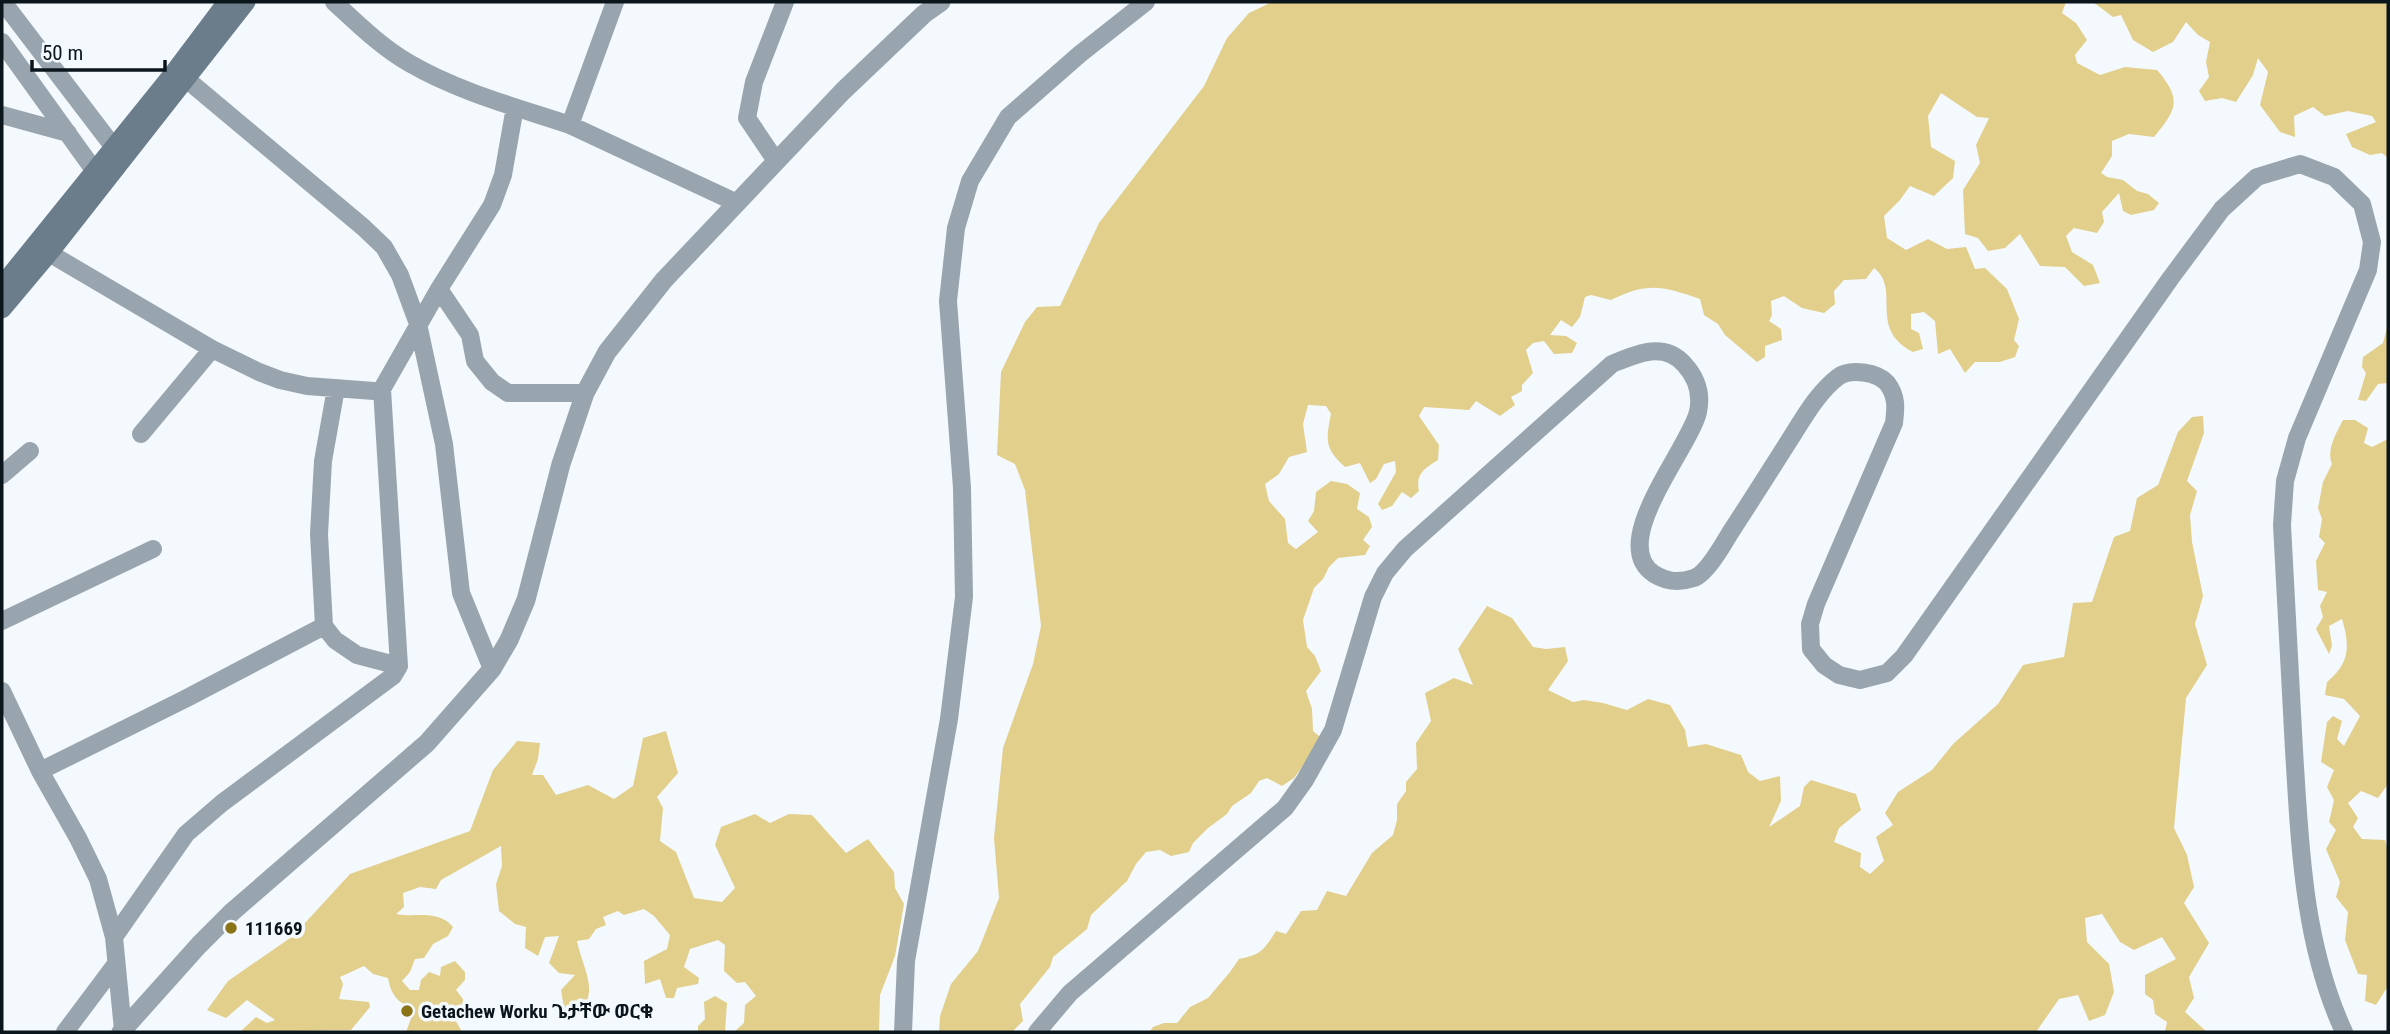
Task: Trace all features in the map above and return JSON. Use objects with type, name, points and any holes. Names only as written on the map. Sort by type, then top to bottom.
[{"type":"main road","points":[[2,286],[117,153],[227,2]]},
{"type":"main road","points":[[117,153],[185,78],[246,2]]},
{"type":"main road","points":[[2,309],[49,253],[97,178]]},
{"type":"street","points":[[3,2],[117,153]]},
{"type":"street","points":[[334,2],[383,47],[410,64],[468,91],[570,125],[737,204]]},
{"type":"street","points":[[570,125],[615,2]]},
{"type":"street","points":[[776,161],[747,118],[754,82],[785,2]]},
{"type":"street","points":[[122,1031],[223,920],[427,743],[492,669],[509,640],[526,600],[561,464],[585,393],[607,352],[655,290],[776,161],[851,83],[941,2]]},
{"type":"street","points":[[902,1032],[906,961],[949,719],[964,597],[962,488],[948,301],[956,228],[970,181],[1008,117],[1080,54],[1146,2]]},
{"type":"street","points":[[2,43],[68,133],[97,178]]},
{"type":"street","points":[[185,78],[384,247],[406,289],[418,324],[444,444],[461,593],[492,669]]},
{"type":"street","points":[[114,937],[186,834],[222,803],[393,676],[398,666],[382,389],[418,324],[492,205],[503,175],[515,107]]},
{"type":"street","points":[[2,115],[68,133]]},
{"type":"street","points":[[1037,1032],[1070,993],[1285,808],[1310,772],[1333,730],[1367,613],[1385,573],[1405,549],[1612,364],[1641,352],[1666,351],[1681,359],[1694,374],[1700,394],[1697,415],[1639,535],[1640,554],[1648,570],[1663,580],[1678,582],[1698,577],[1717,553],[1816,399],[1840,374],[1868,372],[1886,382],[1896,401],[1894,423],[1816,604],[1810,624],[1811,649],[1824,665],[1839,675],[1860,680],[1887,673],[1904,656],[2222,209],[2257,177],[2300,164],[2334,177],[2362,204],[2372,242],[2368,270],[2297,438],[2285,481],[2282,525],[2300,846],[2307,913],[2332,1006],[2343,1032]]},
{"type":"street","points":[[49,253],[212,349],[280,380],[307,386],[374,391],[382,389]]},
{"type":"street","points":[[439,289],[470,335],[475,361],[492,382],[508,393],[585,393]]},
{"type":"street","points":[[141,434],[212,349]]},
{"type":"street","points":[[336,388],[323,461],[319,534],[324,626],[335,640],[357,655],[398,666]]},
{"type":"street","points":[[2,475],[30,452]]},
{"type":"street","points":[[2,621],[153,549]]},
{"type":"street","points":[[40,771],[324,626]]},
{"type":"street","points":[[2,691],[40,771],[98,879],[114,937],[122,1031]]},
{"type":"street","points":[[65,1032],[116,964]]},
{"type":"shaded area","points":[[1272,2],[2066,2],[2062,13],[2076,23],[2087,40],[2075,55],[2077,63],[2100,75],[2125,67],[2157,70],[2171,89],[2171,112],[2154,137],[2129,134],[2112,141],[2112,156],[2101,173],[2123,180],[2159,203],[2154,210],[2131,215],[2123,211],[2119,193],[2102,212],[2104,222],[2097,233],[2074,228],[2066,236],[2072,252],[2093,265],[2100,283],[2084,286],[2065,267],[2040,266],[2020,234],[2005,248],[1988,251],[1978,238],[1965,234],[1963,190],[1980,163],[1976,145],[1989,118],[1977,117],[1941,93],[1928,116],[1931,147],[1955,161],[1953,178],[1934,196],[1910,186],[1884,216],[1887,238],[1906,250],[1928,239],[1947,249],[1966,247],[1975,269],[1985,268],[2007,289],[2019,319],[2014,340],[2019,346],[2015,357],[2000,362],[1975,362],[1965,373],[1950,349],[1938,354],[1935,321],[1924,312],[1911,314],[1911,329],[1919,333],[1923,349],[1913,352],[1891,332],[1885,287],[1882,277],[1874,268],[1866,279],[1844,280],[1834,291],[1835,304],[1824,313],[1802,308],[1784,296],[1771,301],[1772,315],[1769,321],[1781,329],[1782,340],[1765,346],[1765,357],[1757,362],[1725,335],[1718,324],[1704,315],[1700,299],[1655,288],[1635,290],[1611,300],[1591,295],[1585,297],[1580,317],[1572,327],[1561,320],[1550,335],[1566,336],[1577,343],[1572,353],[1554,354],[1544,341],[1533,343],[1526,350],[1533,373],[1522,385],[1522,391],[1511,397],[1515,405],[1500,416],[1476,401],[1469,410],[1424,407],[1419,416],[1439,445],[1438,460],[1420,476],[1419,491],[1411,498],[1402,492],[1392,506],[1382,510],[1378,504],[1396,472],[1395,461],[1384,464],[1376,479],[1370,483],[1360,463],[1345,467],[1333,454],[1328,443],[1331,414],[1326,406],[1308,405],[1303,424],[1307,452],[1289,457],[1279,474],[1265,484],[1269,501],[1285,519],[1288,543],[1296,549],[1318,532],[1308,521],[1314,511],[1316,492],[1331,481],[1347,484],[1360,493],[1357,509],[1369,517],[1372,527],[1363,540],[1370,546],[1365,555],[1338,558],[1329,567],[1314,588],[1303,620],[1307,647],[1315,656],[1321,671],[1306,691],[1312,709],[1313,731],[1319,736],[1319,744],[1294,778],[1282,786],[1267,778],[1259,781],[1251,793],[1232,806],[1227,814],[1193,843],[1189,852],[1171,856],[1160,850],[1146,852],[1127,881],[1091,915],[1087,929],[1053,957],[1050,967],[1020,1004],[1023,1021],[1012,1032],[939,1032],[940,1016],[951,984],[978,951],[999,898],[994,838],[1003,748],[1033,664],[1041,626],[1025,490],[1015,464],[997,455],[1001,372],[1025,322],[1037,307],[1060,306],[1099,223],[1204,86],[1227,38],[1249,13]]},
{"type":"shaded area","points":[[2093,2],[2388,2],[2388,158],[2382,153],[2370,155],[2352,147],[2346,134],[2376,122],[2372,116],[2348,111],[2325,116],[2313,107],[2294,116],[2295,137],[2280,132],[2260,105],[2268,72],[2258,58],[2253,75],[2236,102],[2222,98],[2205,101],[2199,91],[2209,77],[2206,62],[2210,42],[2198,35],[2186,22],[2173,42],[2153,52],[2133,40],[2121,15],[2113,17]]},
{"type":"shaded area","points":[[2388,324],[2388,383],[2378,384],[2366,401],[2358,400],[2366,373],[2362,367],[2363,357],[2383,343]]},
{"type":"shaded area","points":[[2203,416],[2204,433],[2187,481],[2197,491],[2190,515],[2192,542],[2203,596],[2195,624],[2207,665],[2186,698],[2174,828],[2187,855],[2194,887],[2184,903],[2209,943],[2189,977],[2194,998],[2185,1012],[2207,1032],[2165,1032],[2167,1022],[2155,1014],[2153,1000],[2145,994],[2145,975],[2176,959],[2162,937],[2134,950],[2120,942],[2102,914],[2085,918],[2087,942],[2109,964],[2114,992],[2105,1015],[2089,1021],[2078,995],[2059,999],[2036,1032],[1149,1032],[1153,1027],[1164,1023],[1177,1023],[1190,1007],[1208,998],[1239,959],[1261,951],[1276,931],[1286,934],[1301,911],[1317,910],[1327,891],[1346,896],[1372,853],[1393,835],[1397,804],[1406,791],[1406,782],[1417,769],[1416,743],[1431,721],[1425,693],[1454,678],[1473,685],[1458,649],[1487,606],[1512,618],[1533,647],[1565,647],[1568,661],[1548,690],[1573,702],[1584,700],[1627,710],[1648,699],[1670,705],[1685,730],[1688,747],[1706,744],[1741,755],[1748,772],[1760,781],[1780,776],[1781,801],[1769,827],[1800,806],[1804,787],[1811,780],[1856,794],[1861,810],[1839,828],[1834,842],[1861,853],[1860,867],[1870,874],[1884,861],[1876,837],[1893,825],[1885,813],[1898,792],[1932,770],[1953,744],[1998,704],[2023,665],[2064,657],[2073,603],[2092,602],[2114,537],[2130,531],[2137,498],[2158,485],[2178,432],[2192,417]]},
{"type":"shaded area","points":[[2343,420],[2355,420],[2368,428],[2364,443],[2372,447],[2388,439],[2388,784],[2378,798],[2361,791],[2348,803],[2358,818],[2353,827],[2362,839],[2385,840],[2388,851],[2388,986],[2376,1005],[2365,1001],[2367,975],[2358,974],[2345,940],[2348,912],[2336,897],[2340,882],[2326,849],[2336,830],[2329,822],[2334,800],[2327,787],[2334,770],[2321,762],[2327,722],[2333,716],[2342,721],[2337,739],[2344,746],[2360,716],[2344,699],[2325,695],[2327,682],[2340,668],[2346,654],[2342,619],[2329,626],[2332,646],[2329,654],[2316,629],[2323,617],[2320,606],[2327,592],[2318,590],[2316,561],[2325,543],[2319,537],[2322,519],[2318,508],[2323,482],[2332,464],[2330,453],[2333,442]]},
{"type":"shaded area","points":[[666,731],[678,773],[657,797],[663,808],[660,841],[676,852],[694,898],[722,902],[735,888],[715,845],[721,827],[755,814],[770,823],[789,814],[812,815],[846,853],[868,839],[894,872],[895,888],[904,904],[895,956],[880,995],[879,1032],[734,1032],[744,1023],[745,1005],[756,996],[745,982],[737,983],[724,971],[725,945],[718,940],[690,949],[684,967],[699,978],[698,984],[677,988],[674,998],[666,998],[660,979],[645,984],[644,961],[667,949],[670,935],[654,916],[644,909],[624,915],[618,911],[603,917],[606,925],[596,929],[589,939],[577,941],[589,989],[584,1007],[577,1016],[564,1008],[561,990],[575,975],[559,973],[549,963],[559,936],[545,937],[538,956],[525,948],[526,927],[515,924],[499,911],[496,884],[502,866],[501,846],[441,880],[436,889],[420,887],[403,893],[404,907],[396,914],[433,916],[447,921],[453,927],[448,936],[433,944],[424,958],[415,959],[410,972],[402,981],[410,990],[419,990],[421,980],[429,972],[440,976],[441,967],[455,961],[465,972],[465,980],[456,990],[463,999],[463,1007],[453,1016],[461,1030],[459,1032],[406,1032],[412,1016],[409,1007],[394,996],[388,978],[373,974],[364,966],[340,977],[343,984],[339,999],[369,1002],[370,1007],[351,1030],[240,1032],[256,1017],[267,1023],[275,1020],[247,1000],[226,1018],[207,1010],[228,981],[293,936],[350,874],[470,831],[493,770],[517,741],[540,743],[532,775],[543,775],[556,795],[588,785],[614,799],[633,786],[643,738]]},
{"type":"shaded area","points":[[715,996],[727,1003],[725,1032],[698,1032],[698,1026],[705,1019],[704,1002]]},
{"type":"place","name":"111669","points":[[231,928]]},
{"type":"place","name":"Getachew Worku ጌታቸው ወርቁ","points":[[407,1011]]}]
